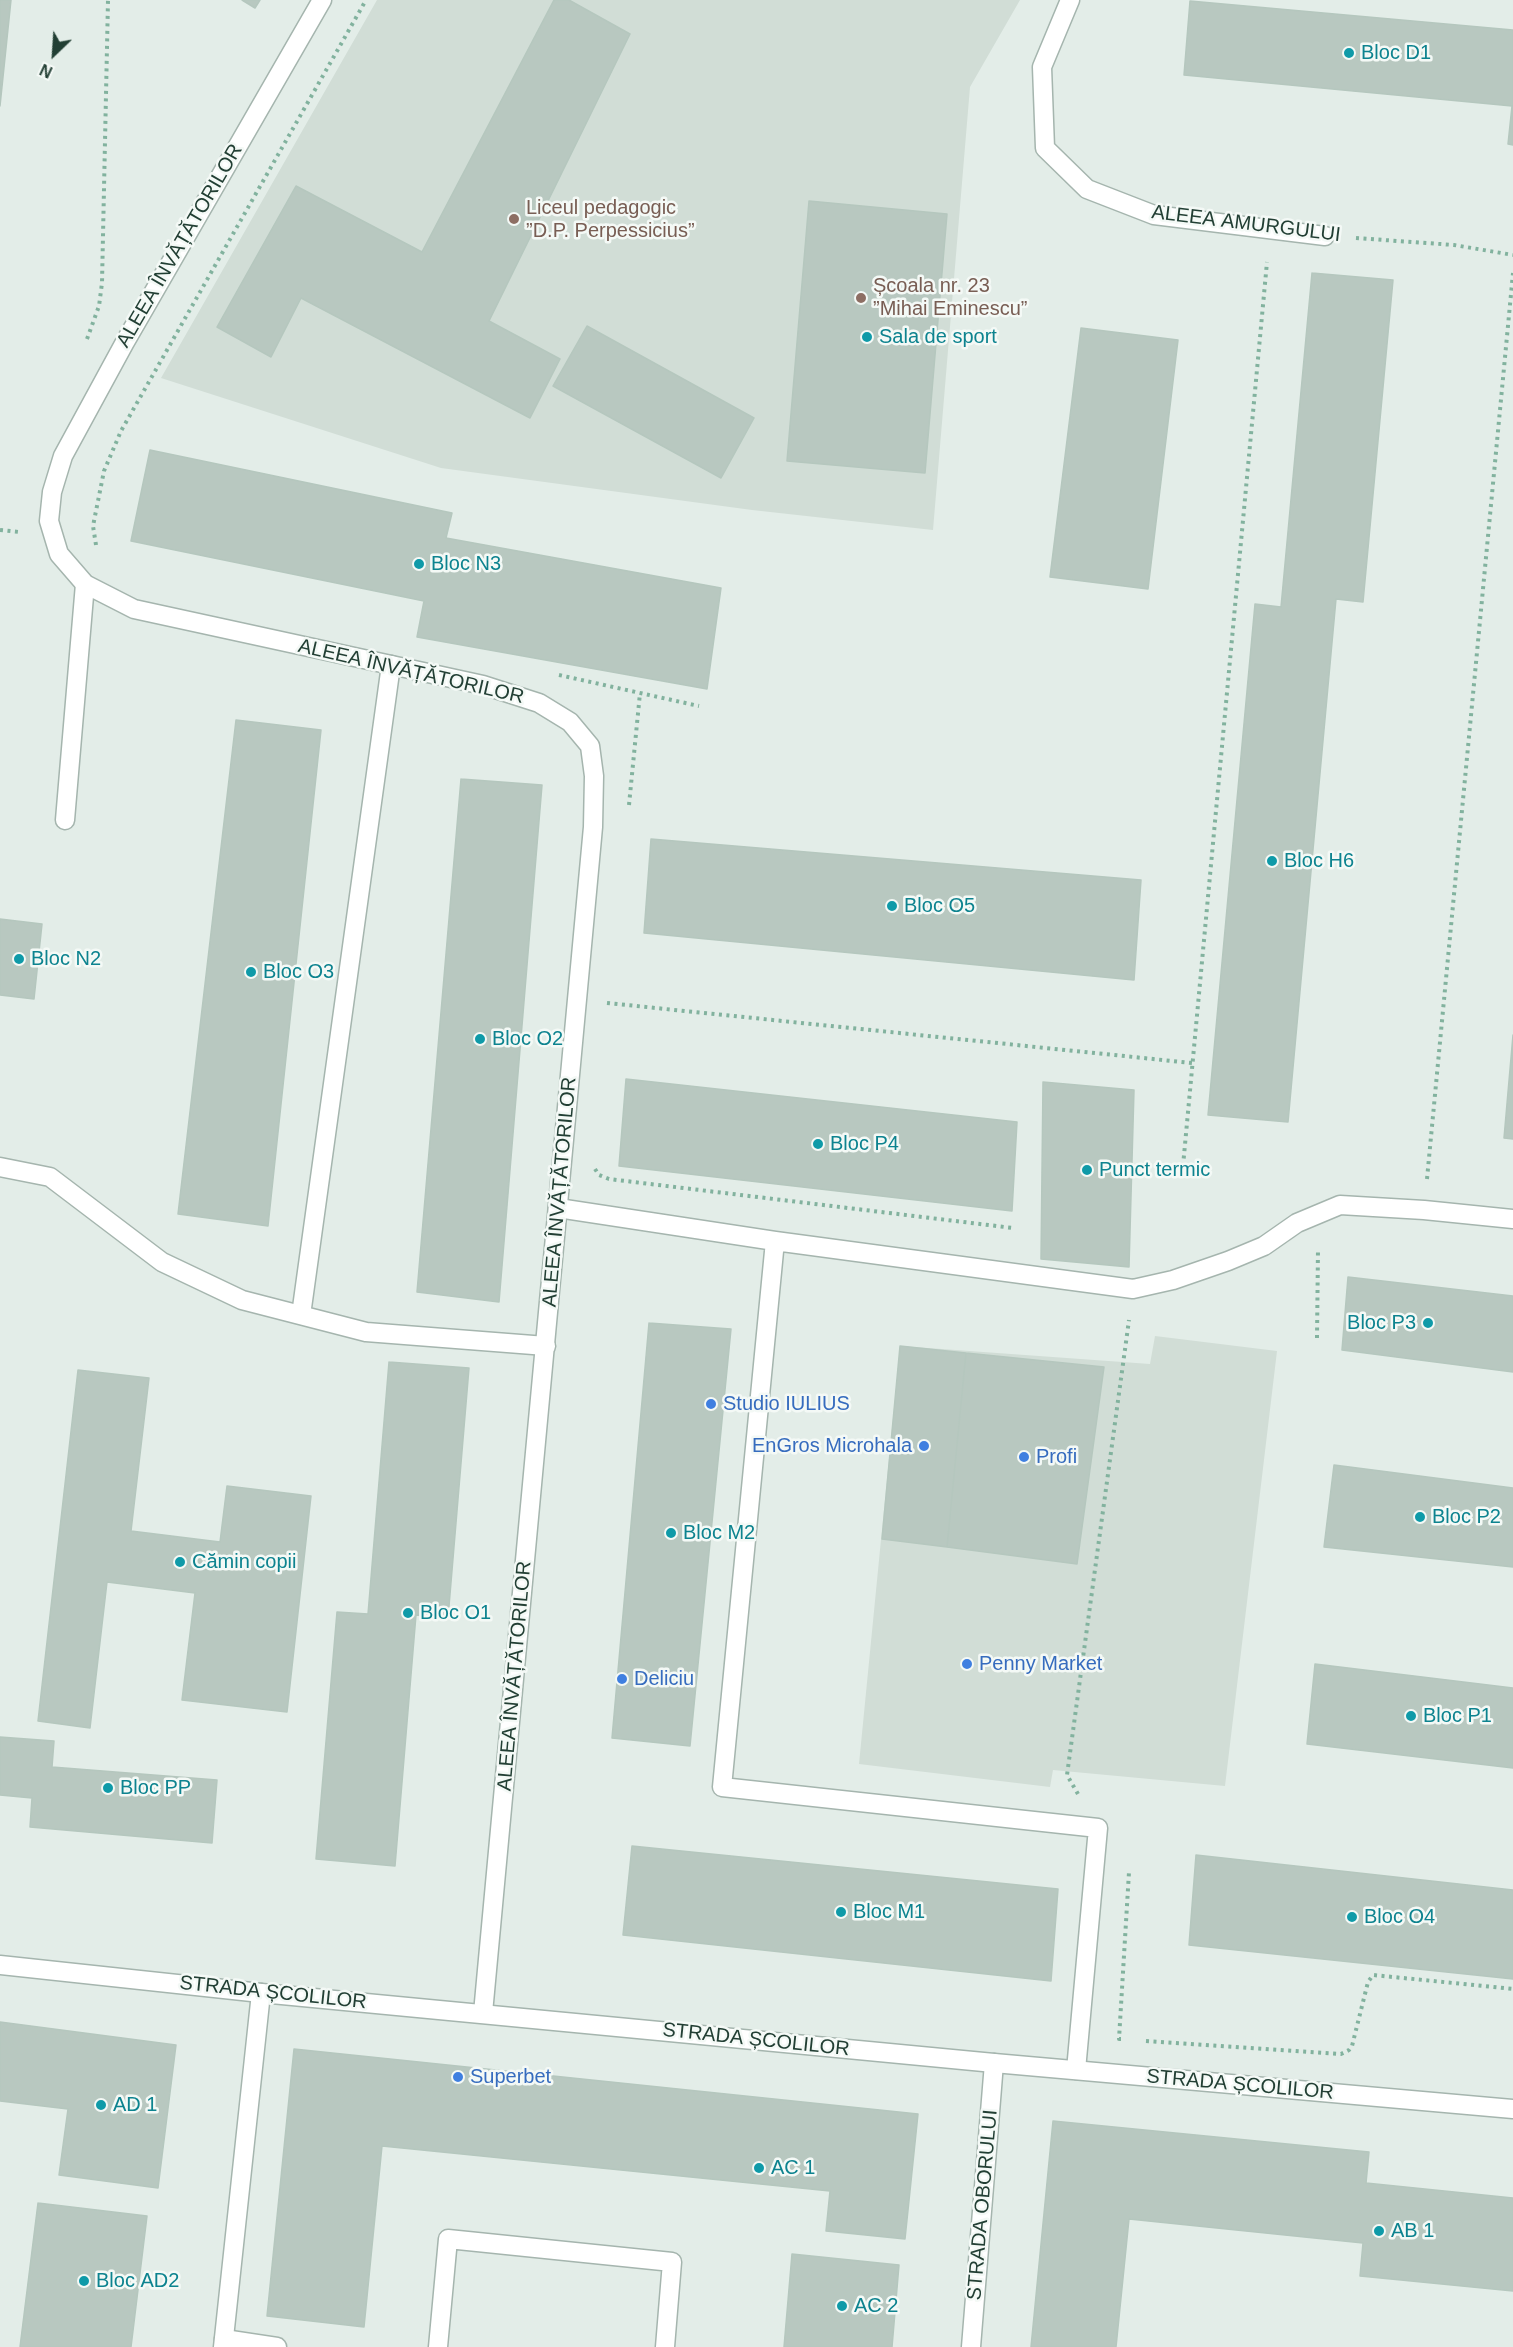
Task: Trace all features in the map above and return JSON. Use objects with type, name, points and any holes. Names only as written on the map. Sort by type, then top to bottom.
[{"type":"street","name":"ALEEA ÎNVĂȚĂTORILOR","points":[[322,0],[125,342],[63,456],[52,492],[49,521],[59,554],[85,584],[134,609],[483,685],[539,703],[570,722],[590,746],[594,776],[593,827],[483,2013]]},
{"type":"street","name":"ALEEA AMURGULUI","points":[[1070,0],[1042,67],[1045,148],[1087,189],[1154,215],[1325,236]]},
{"type":"street","points":[[65,820],[85,584]]},
{"type":"street","points":[[301,1315],[391,665]]},
{"type":"street","points":[[0,1167],[50,1177],[162,1262],[242,1300],[366,1332],[546,1346]]},
{"type":"street","points":[[558,1208],[1133,1289],[1173,1280],[1228,1261],[1263,1245],[1297,1223],[1340,1205],[1513,1219]]},
{"type":"street","points":[[775,1240],[722,1787],[1098,1828],[1076,2070]]},
{"type":"street","name":"STRADA ȘCOLILOR","points":[[0,1965],[261,1993],[994,2063],[1513,2109]]},
{"type":"street","points":[[261,1993],[224,2343],[277,2347]]},
{"type":"street","name":"STRADA OBORULUI","points":[[971,2347],[994,2063]]},
{"type":"street","points":[[438,2347],[448,2239],[672,2262],[665,2347]]},
{"type":"path","points":[[102,283],[108,0]]},
{"type":"path","points":[[96,547],[93,526],[104,471],[121,431],[366,0]]},
{"type":"path","points":[[1183,1166],[1270,230]]},
{"type":"path","name":"ALEEA AMURGULUI","points":[[1325,236],[1454,245],[1513,255]]},
{"type":"path","points":[[1424,1210],[1513,273]]},
{"type":"path","points":[[547,673],[699,706]]},
{"type":"path","points":[[628,808],[640,693]]},
{"type":"path","points":[[605,1014],[608,992]]},
{"type":"path","points":[[607,1003],[1192,1063]]},
{"type":"path","points":[[592,1167],[599,1175],[609,1179],[1013,1228]]},
{"type":"path","points":[[1317,1338],[1318,1244]]},
{"type":"path","points":[[1098,1828],[1067,1775],[1133,1289]]},
{"type":"path","points":[[1129,2040],[1119,2039],[1130,1872]]},
{"type":"path","points":[[1140,2040],[1341,2054],[1352,2046],[1368,1982],[1373,1975],[1513,1989]]},
{"type":"shaded area","name":"Liceul pedagogic ”D.P. Perpessicius”","points":[[377,0],[1020,0],[970,87],[933,530],[752,510],[441,468],[161,378]]},
{"type":"shaded area","points":[[1155,1336],[1277,1351],[1225,1786],[1053,1770],[1050,1787],[859,1764],[900,1346],[1150,1364]]},
{"type":"building","points":[[0,0],[11,0],[0,106]]},
{"type":"building","points":[[242,0],[260,0],[255,8]]},
{"type":"building","points":[[554,0],[569,0],[630,34],[489,321],[560,359],[530,418],[301,298],[271,357],[217,327],[296,186],[422,252]]},
{"type":"building","name":"Bloc D1","points":[[1190,1],[1513,30],[1513,145],[1508,144],[1512,106],[1184,75]]},
{"type":"building","name":"Sala de sport","points":[[809,201],[947,214],[925,473],[787,461]]},
{"type":"building","name":"Bloc H6","points":[[1312,273],[1393,280],[1363,602],[1336,599],[1288,1122],[1208,1115],[1255,604],[1281,607]]},
{"type":"building","points":[[587,326],[754,418],[721,478],[553,386]]},
{"type":"building","points":[[1081,328],[1178,340],[1148,589],[1050,577]]},
{"type":"building","name":"Bloc N3","points":[[150,450],[452,513],[446,538],[721,588],[707,689],[417,637],[424,601],[131,541]]},
{"type":"building","name":"Bloc O3","points":[[236,720],[321,730],[268,1226],[178,1214]]},
{"type":"building","name":"Bloc O2","points":[[461,779],[542,785],[499,1302],[417,1292]]},
{"type":"building","name":"Bloc O5","points":[[651,839],[1141,880],[1134,980],[644,933]]},
{"type":"building","name":"Bloc N2","points":[[0,919],[42,924],[34,999],[0,995]]},
{"type":"building","points":[[1513,1035],[1513,1139],[1504,1138]]},
{"type":"building","name":"Bloc P4","points":[[626,1079],[1017,1122],[1012,1211],[619,1166]]},
{"type":"building","name":"Punct termic","points":[[1043,1082],[1134,1090],[1129,1267],[1041,1259]]},
{"type":"building","name":"Bloc P3","points":[[1348,1277],[1513,1296],[1513,1372],[1342,1350]]},
{"type":"building","name":"Bloc M2","points":[[649,1323],[731,1329],[690,1746],[612,1738]]},
{"type":"building","name":"EnGros Microhala","points":[[900,1346],[966,1353],[947,1547],[882,1539]]},
{"type":"building","name":"Profi","points":[[966,1353],[1104,1367],[1077,1564],[947,1547]]},
{"type":"building","name":"Bloc O1","points":[[389,1362],[469,1368],[448,1618],[416,1615],[395,1866],[316,1859],[337,1612],[368,1614]]},
{"type":"building","name":"Cămin copii","points":[[78,1370],[149,1378],[131,1531],[220,1542],[227,1486],[311,1496],[287,1712],[182,1700],[195,1593],[107,1582],[90,1728],[38,1721]]},
{"type":"building","name":"Bloc P2","points":[[1334,1465],[1513,1488],[1513,1567],[1324,1547]]},
{"type":"building","name":"Bloc P1","points":[[1315,1664],[1513,1688],[1513,1768],[1307,1744]]},
{"type":"building","name":"Bloc PP","points":[[0,1737],[54,1741],[52,1767],[217,1780],[212,1843],[30,1827],[32,1798],[0,1795]]},
{"type":"building","name":"Bloc M1","points":[[632,1846],[1058,1889],[1051,1981],[623,1935]]},
{"type":"building","name":"Bloc O4","points":[[1196,1855],[1513,1890],[1513,1979],[1189,1945]]},
{"type":"building","name":"AD 1","points":[[0,2022],[176,2045],[158,2188],[59,2175],[68,2109],[0,2101]]},
{"type":"building","name":"AC 1","points":[[294,2049],[918,2114],[905,2239],[826,2231],[830,2191],[382,2146],[364,2327],[267,2316]]},
{"type":"building","name":"AB 1","points":[[1053,2121],[1369,2152],[1366,2183],[1513,2198],[1513,2291],[1360,2276],[1363,2243],[1129,2219],[1116,2347],[1031,2347]]},
{"type":"building","name":"Bloc AD2","points":[[38,2203],[147,2216],[131,2347],[20,2347]]},
{"type":"building","name":"AC 2","points":[[792,2254],[899,2265],[892,2347],[784,2347]]},
{"type":"place","name":"Bloc D1","points":[[1349,53]]},
{"type":"place","name":"Liceul pedagogic ”D.P. Perpessicius”","points":[[514,219]]},
{"type":"place","name":"Școala nr. 23 ”Mihai Eminescu”","points":[[861,298]]},
{"type":"place","name":"Sala de sport","points":[[867,337]]},
{"type":"place","name":"Bloc N3","points":[[419,564]]},
{"type":"place","name":"Bloc H6","points":[[1272,861]]},
{"type":"place","name":"Bloc O5","points":[[892,906]]},
{"type":"place","name":"Bloc N2","points":[[19,959]]},
{"type":"place","name":"Bloc O3","points":[[251,972]]},
{"type":"place","name":"Bloc O2","points":[[480,1039]]},
{"type":"place","name":"Bloc P4","points":[[818,1144]]},
{"type":"place","name":"Punct termic","points":[[1087,1170]]},
{"type":"place","name":"Bloc P3","points":[[1428,1323]]},
{"type":"place","name":"Studio IULIUS","points":[[711,1404]]},
{"type":"place","name":"EnGros Microhala","points":[[924,1446]]},
{"type":"place","name":"Profi","points":[[1024,1457]]},
{"type":"place","name":"Bloc P2","points":[[1420,1517]]},
{"type":"place","name":"Bloc M2","points":[[671,1533]]},
{"type":"place","name":"Cămin copii","points":[[180,1562]]},
{"type":"place","name":"Bloc O1","points":[[408,1613]]},
{"type":"place","name":"Penny Market","points":[[967,1664]]},
{"type":"place","name":"Deliciu","points":[[622,1679]]},
{"type":"place","name":"Bloc P1","points":[[1411,1716]]},
{"type":"place","name":"Bloc PP","points":[[108,1788]]},
{"type":"place","name":"Bloc M1","points":[[841,1912]]},
{"type":"place","name":"Bloc O4","points":[[1352,1917]]},
{"type":"place","name":"Superbet","points":[[458,2077]]},
{"type":"place","name":"AD 1","points":[[101,2105]]},
{"type":"place","name":"AC 1","points":[[759,2168]]},
{"type":"place","name":"AB 1","points":[[1379,2231]]},
{"type":"place","name":"Bloc AD2","points":[[84,2281]]},
{"type":"place","name":"AC 2","points":[[842,2306]]}]
